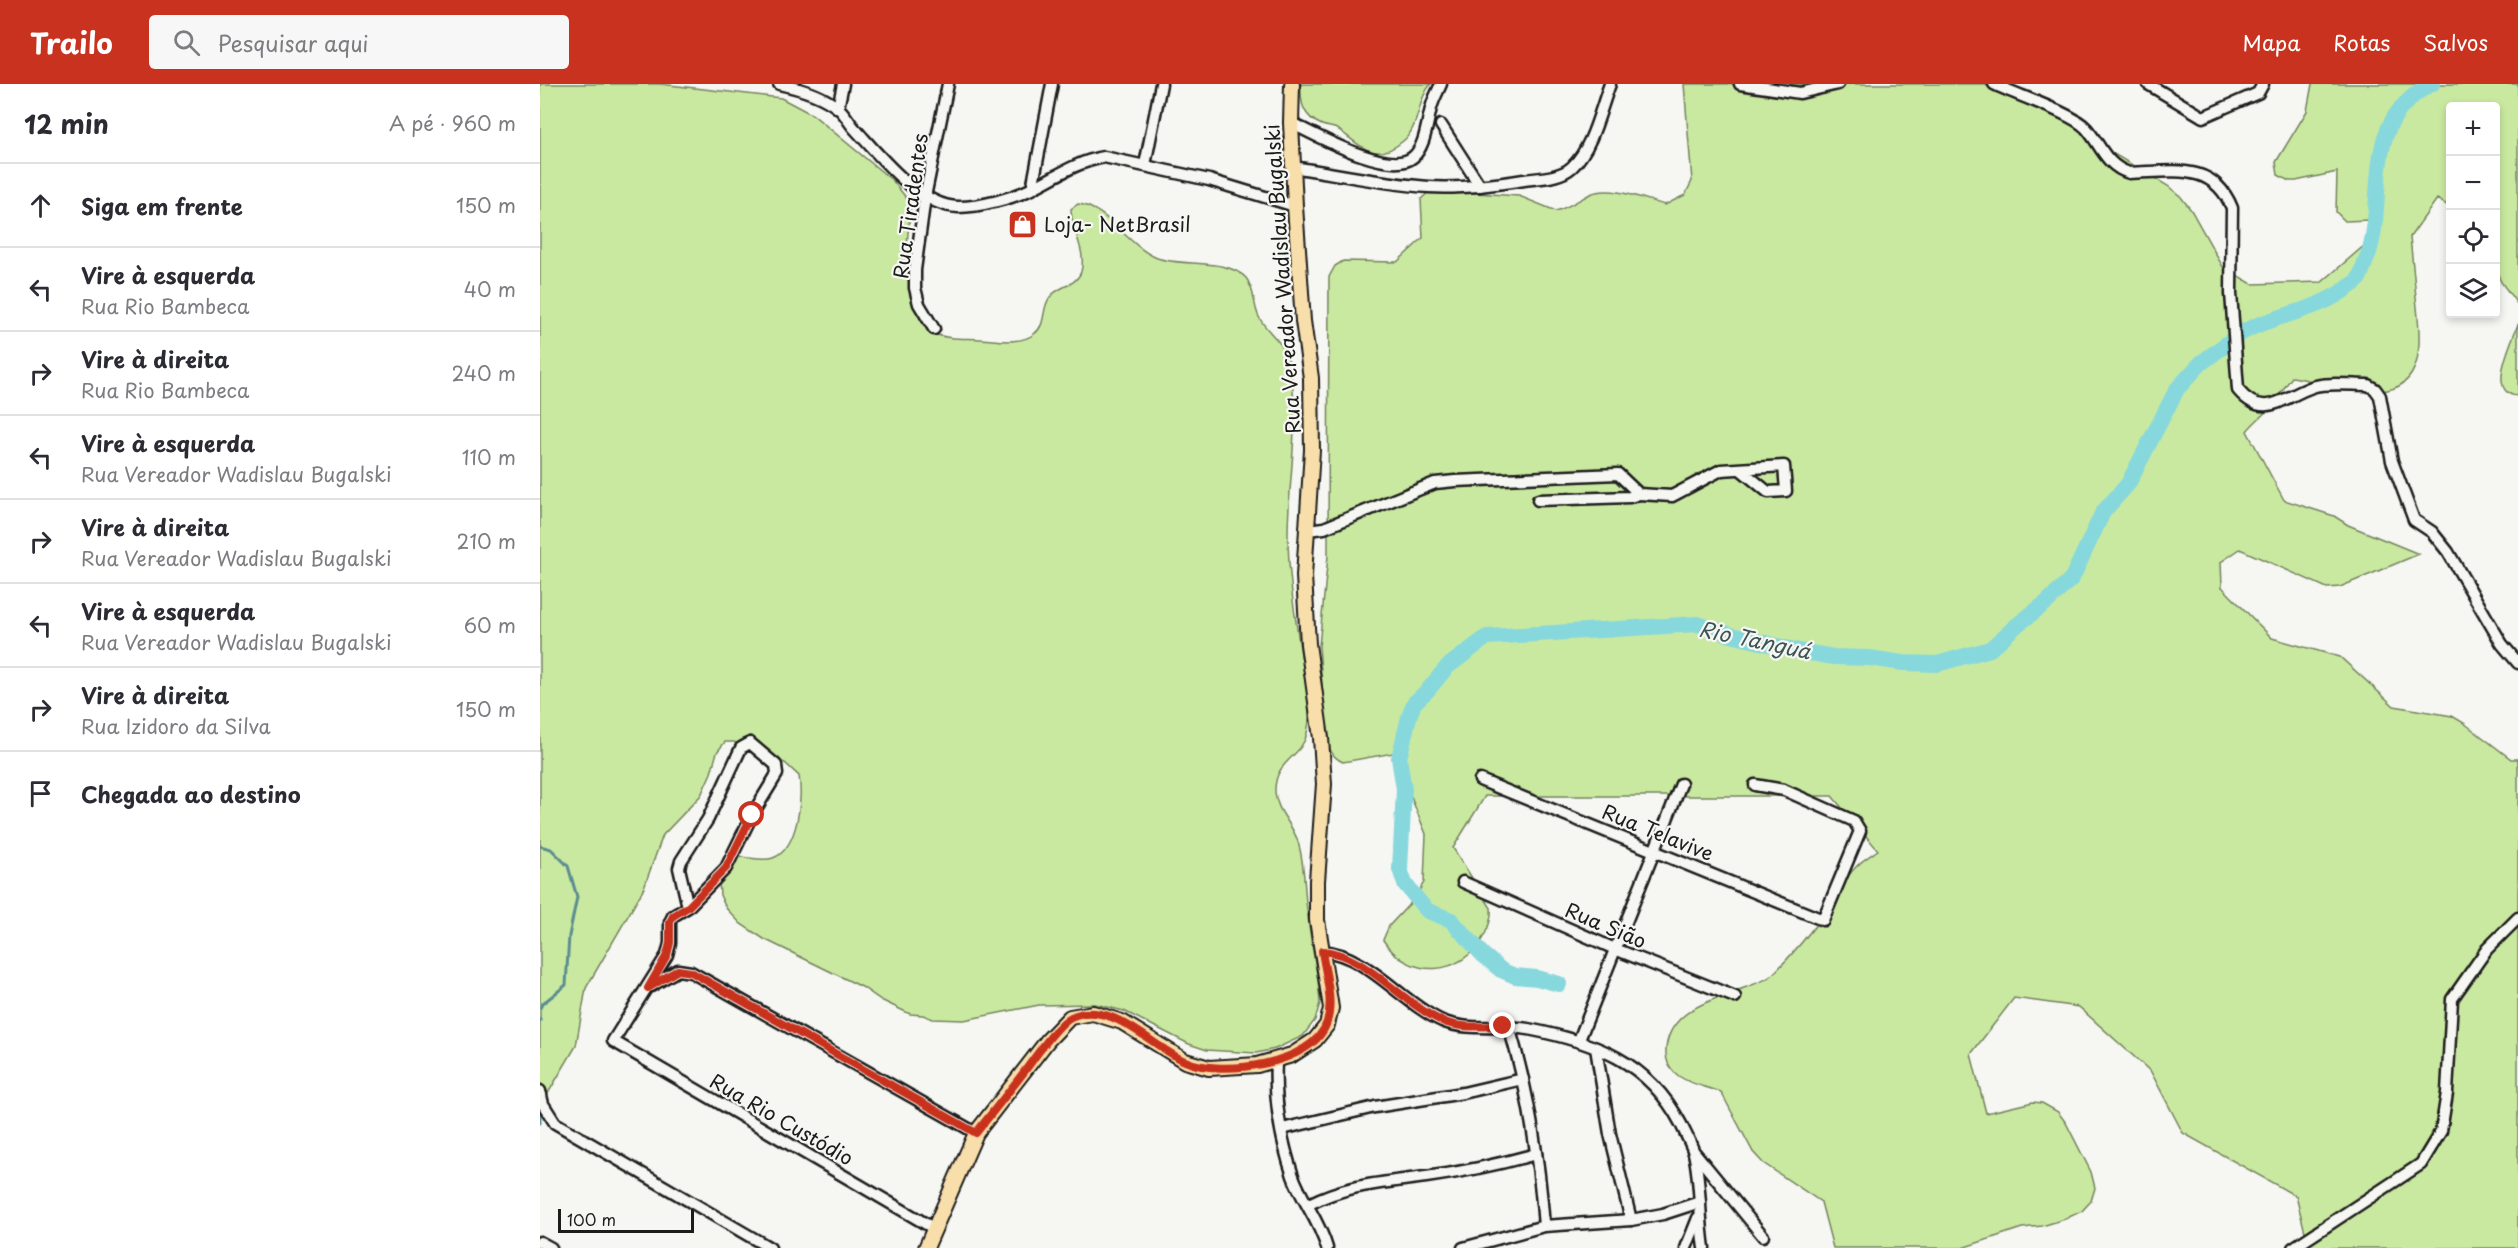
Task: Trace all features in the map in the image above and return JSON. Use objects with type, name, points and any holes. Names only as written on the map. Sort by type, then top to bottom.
[{"type":"main road","name":"Rua Vereador Wadislau Bugalski","points":[[926,1248],[976,1133],[1048,1040],[1070,1017],[1093,1013],[1122,1022],[1185,1061],[1209,1068],[1257,1065],[1292,1055],[1316,1040],[1327,1025],[1331,1008],[1317,920],[1317,881],[1324,784],[1321,738],[1308,644],[1304,576],[1312,450],[1311,378],[1303,321],[1295,206],[1291,123],[1292,84]]},
{"type":"street","points":[[779,84],[811,94],[838,108],[891,167],[925,197],[943,204],[959,207],[1004,199],[1032,189],[1086,160],[1104,157],[1209,180],[1295,206]]},
{"type":"street","points":[[838,108],[843,84]]},
{"type":"street","name":"Rua Tiradentes","points":[[934,329],[919,304],[915,288],[915,270],[925,197],[948,84]]},
{"type":"street","points":[[1032,189],[1052,84]]},
{"type":"street","points":[[1144,165],[1161,84]]},
{"type":"street","points":[[1291,123],[1362,156],[1376,160],[1404,162],[1413,158],[1418,151],[1432,105],[1442,84]]},
{"type":"street","points":[[1293,166],[1373,182],[1431,188],[1480,186],[1566,172],[1574,165],[1589,142],[1610,84]]},
{"type":"street","points":[[1740,84],[1800,93],[1838,84]]},
{"type":"street","points":[[1994,84],[2077,120],[2096,141],[2108,161],[2118,169],[2129,173],[2201,173],[2216,182],[2227,196],[2232,208],[2231,293],[2238,390],[2246,400],[2259,406],[2282,402],[2313,386],[2368,385],[2375,389],[2380,396],[2392,461],[2414,520],[2432,532],[2448,552],[2502,644],[2518,663]]},
{"type":"street","points":[[2148,84],[2203,117],[2258,93],[2264,84]]},
{"type":"street","points":[[1441,125],[1480,186]]},
{"type":"street","points":[[1538,500],[1630,497],[1639,494],[1672,496],[1721,470],[1740,469]]},
{"type":"street","points":[[1307,530],[1324,528],[1435,483],[1618,474],[1639,494]]},
{"type":"street","points":[[648,988],[667,955],[670,943],[670,922],[673,916],[688,907],[726,868],[752,815],[777,774],[776,765],[750,744],[741,748],[713,809],[681,861],[679,868],[688,907]]},
{"type":"street","name":"Rua Telavive","points":[[1480,780],[1823,920],[1860,831],[1854,821],[1784,790],[1755,784]]},
{"type":"street","points":[[1579,1040],[1682,784]]},
{"type":"street","name":"Rua Sião","points":[[1463,882],[1615,949],[1735,997]]},
{"type":"street","points":[[2293,1248],[2421,1164],[2441,1131],[2446,1093],[2452,999],[2487,949],[2518,918]]},
{"type":"street","points":[[1322,951],[1337,952],[1353,960],[1429,1014],[1444,1022],[1463,1026],[1509,1027],[1579,1040],[1639,1070],[1668,1100],[1693,1151],[1763,1236]]},
{"type":"street","points":[[648,988],[678,970],[691,972],[976,1133]]},
{"type":"street","name":"Rua Rio Custódio","points":[[648,988],[613,1041],[933,1228]]},
{"type":"street","points":[[1509,1027],[1523,1079],[1536,1154],[1544,1226]]},
{"type":"street","points":[[1596,1048],[1610,1134],[1631,1220]]},
{"type":"street","points":[[1276,1060],[1275,1081],[1282,1129],[1293,1176],[1309,1204],[1327,1248]]},
{"type":"street","points":[[1282,1129],[1375,1107],[1463,1093],[1523,1079]]},
{"type":"street","points":[[540,1091],[543,1104],[555,1123],[770,1248]]},
{"type":"street","points":[[1693,1151],[1704,1248]]},
{"type":"street","points":[[1309,1204],[1324,1196],[1357,1186],[1473,1170],[1536,1154]]},
{"type":"street","points":[[1463,1248],[1544,1226],[1631,1220],[1663,1214],[1700,1202]]},
{"type":"street","points":[[1686,1248],[1699,1217]]},
{"type":"street","points":[[540,1242],[551,1248]]},
{"type":"green space","points":[[540,84],[660,84],[781,98],[813,115],[893,181],[911,204],[907,250],[913,295],[925,327],[942,336],[1015,341],[1034,334],[1041,326],[1047,301],[1053,293],[1079,277],[1081,272],[1082,256],[1071,209],[1078,204],[1099,212],[1147,253],[1157,258],[1167,261],[1217,265],[1238,272],[1246,278],[1251,287],[1259,317],[1286,353],[1294,402],[1288,550],[1292,595],[1308,694],[1309,724],[1300,748],[1279,773],[1275,792],[1278,805],[1296,835],[1300,849],[1308,922],[1318,980],[1320,1003],[1315,1020],[1303,1036],[1275,1049],[1256,1053],[1207,1050],[1189,1044],[1124,1011],[1095,1004],[1039,1005],[964,1020],[933,1019],[910,1014],[881,1000],[862,987],[764,939],[741,924],[726,908],[720,895],[719,881],[735,857],[769,859],[781,853],[788,844],[797,822],[800,785],[799,776],[785,763],[761,756],[734,742],[725,742],[717,752],[701,795],[663,835],[643,890],[586,988],[576,1046],[540,1107]]},
{"type":"green space","points":[[1301,84],[1431,84],[1426,90],[1409,135],[1393,148],[1377,152],[1362,147],[1339,130],[1322,125],[1311,118],[1302,103]]},
{"type":"green space","points":[[1684,84],[1996,84],[2070,117],[2107,150],[2168,186],[2191,210],[2223,267],[2252,284],[2322,282],[2373,238],[2369,220],[2345,221],[2336,212],[2337,172],[2296,181],[2289,181],[2278,175],[2276,162],[2307,111],[2312,84],[2518,84],[2518,305],[2500,280],[2500,102],[2446,102],[2446,205],[2437,199],[2410,237],[2419,326],[2418,356],[2414,369],[2407,380],[2395,388],[2379,391],[2348,389],[2292,377],[2269,408],[2247,431],[2284,500],[2334,516],[2348,525],[2419,554],[2340,587],[2327,588],[2240,549],[2221,562],[2222,587],[2272,638],[2340,657],[2394,706],[2452,716],[2511,759],[2518,759],[2518,1248],[2309,1248],[2296,1196],[2183,1133],[2151,1072],[2079,1007],[2014,998],[1971,1054],[1986,1113],[2033,1102],[2042,1103],[2058,1112],[2091,1172],[2095,1188],[2091,1201],[2082,1211],[2065,1219],[2042,1226],[2022,1228],[1962,1248],[1833,1248],[1821,1202],[1763,1163],[1753,1152],[1721,1092],[1693,1083],[1676,1074],[1670,1068],[1666,1049],[1669,1035],[1676,1023],[1686,1014],[1698,1006],[1763,981],[1772,975],[1832,903],[1852,871],[1878,850],[1832,796],[1485,796],[1453,848],[1491,908],[1488,928],[1475,949],[1463,959],[1449,966],[1421,967],[1407,962],[1394,953],[1383,940],[1389,926],[1415,898],[1424,882],[1426,834],[1393,753],[1343,762],[1333,755],[1326,736],[1319,646],[1328,556],[1329,277],[1335,266],[1343,261],[1397,262],[1423,238],[1421,199],[1431,190],[1519,196],[1556,211],[1590,194],[1608,191],[1628,194],[1665,205],[1685,195],[1692,181]]},
{"type":"green space","points":[[2518,324],[2518,396],[2508,393],[2503,386],[2502,377],[2503,366]]},
{"type":"waterway","name":"Rio Tanguá","points":[[2238,335],[2263,323],[2317,305],[2358,280],[2372,243],[2378,177],[2386,135],[2395,116],[2410,99],[2432,84]]},
{"type":"waterway","name":"Rio Tanguá","points":[[1559,984],[1537,978],[1515,976],[1501,970],[1483,955],[1451,920],[1428,911],[1405,884],[1400,869],[1404,789],[1399,758],[1414,703],[1447,667],[1487,637],[1698,624],[1731,635],[1799,651],[1834,657],[1869,658],[1903,663],[1937,664],[1990,649],[2072,578],[2103,512],[2128,484],[2177,389],[2201,363],[2229,342]]},
{"type":"waterway","points":[[540,846],[551,849],[568,866],[577,897],[569,936],[566,985],[540,1008]]},
{"type":"waterway","points":[[540,1108],[540,1123]]},
{"type":"place","name":"Loja- NetBrasil","points":[[1023,224]]},
{"type":"route","points":[[752,815],[726,868],[688,907],[673,916],[670,922],[670,943],[667,955],[648,988],[678,970],[691,972],[976,1133],[1048,1040],[1070,1017],[1093,1013],[1122,1022],[1185,1061],[1209,1068],[1257,1065],[1292,1055],[1316,1040],[1327,1025],[1331,1008],[1322,951],[1337,952],[1353,960],[1429,1014],[1444,1022],[1463,1026],[1503,1026]]}]
